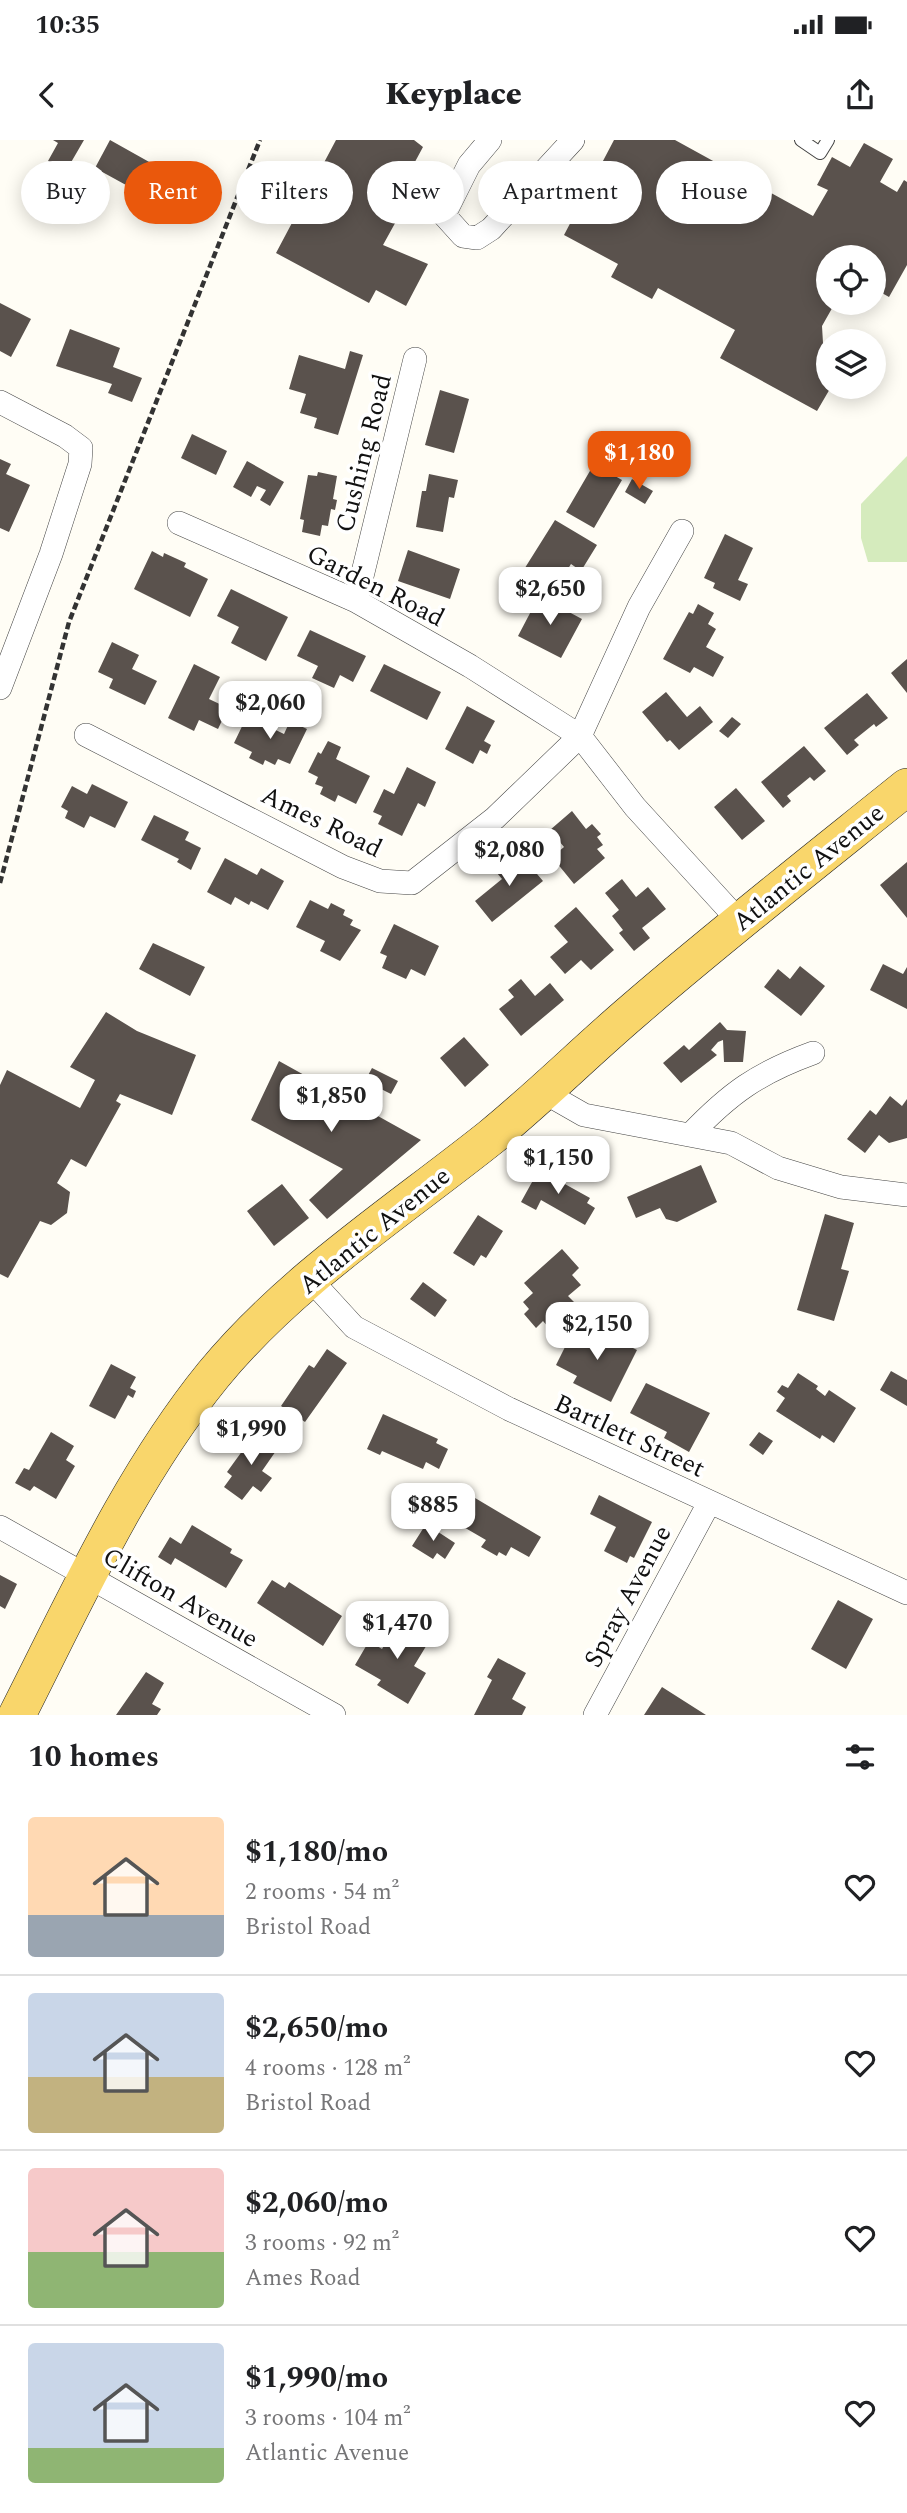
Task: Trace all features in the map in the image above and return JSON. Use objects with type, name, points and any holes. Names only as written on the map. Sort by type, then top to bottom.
[{"type":"main road","name":"Atlantic Avenue","points":[[17,1715],[87,1575],[176,1425],[212,1376],[245,1338],[311,1280],[493,1135],[740,922],[907,787]]},
{"type":"street","points":[[490,140],[468,164],[444,215],[463,236],[477,239],[491,229],[573,140]]},
{"type":"street","name":"Cushing Road","points":[[356,601],[415,359]]},
{"type":"street","points":[[0,402],[65,436],[81,448],[80,464],[51,555],[0,688]]},
{"type":"street","name":"Garden Road","points":[[179,523],[356,601],[470,666],[580,736],[635,807],[740,922]]},
{"type":"street","points":[[580,736],[639,607],[682,531]]},
{"type":"street","name":"Ames Road","points":[[86,735],[343,867],[380,881],[412,883],[495,818],[580,736]]},
{"type":"street","points":[[690,1135],[724,1099],[783,1064],[813,1053]]},
{"type":"street","points":[[542,1091],[584,1115],[731,1143],[778,1168],[841,1187],[907,1195]]},
{"type":"street","name":"Bartlett Street","points":[[311,1280],[354,1327],[509,1409],[907,1594]]},
{"type":"street","name":"Spray Avenue","points":[[595,1715],[709,1503]]},
{"type":"street","name":"Clifton Avenue","points":[[0,1527],[334,1715]]},
{"type":"lane","points":[[800,140],[820,153],[828,140]]},
{"type":"path","points":[[0,883],[69,622],[260,140]]},
{"type":"green space","points":[[907,456],[907,562],[868,562],[861,538],[861,504]]},
{"type":"building","points":[[53,140],[84,140],[72,161],[48,161],[58,143]]},
{"type":"building","points":[[110,140],[147,161],[124,161],[124,184],[110,176],[110,161],[99,161]]},
{"type":"building","points":[[336,140],[414,140],[423,147],[415,161],[367,161],[367,224],[395,224],[383,245],[428,264],[406,306],[376,290],[369,303],[276,253],[291,224],[353,224],[353,161],[325,161]]},
{"type":"building","points":[[614,140],[675,140],[713,161],[656,161],[656,224],[772,224],[772,193],[813,216],[828,190],[817,185],[832,157],[850,167],[864,143],[893,159],[880,182],[897,192],[904,180],[907,182],[907,265],[889,297],[886,295],[886,245],[816,245],[816,315],[828,315],[822,329],[816,329],[816,399],[824,399],[817,411],[720,358],[735,330],[658,288],[652,299],[611,277],[618,264],[564,235],[570,224],[642,224],[642,161],[603,161]]},
{"type":"building","points":[[0,303],[31,319],[11,357],[0,351]]},
{"type":"building","points":[[70,329],[120,348],[113,367],[142,378],[132,402],[108,393],[112,384],[56,366]]},
{"type":"building","points":[[350,351],[363,355],[338,435],[314,428],[317,418],[300,413],[306,394],[289,389],[299,355],[345,369]]},
{"type":"building","points":[[440,390],[469,399],[454,453],[425,445]]},
{"type":"building","points":[[192,434],[227,451],[216,475],[181,458]]},
{"type":"building","points":[[0,459],[11,464],[6,474],[30,485],[9,532],[0,528]]},
{"type":"building","points":[[247,461],[284,482],[270,506],[260,500],[266,490],[257,486],[251,497],[233,487]]},
{"type":"building","points":[[594,464],[622,480],[594,528],[566,512]]},
{"type":"building","points":[[318,472],[337,476],[333,499],[337,500],[335,510],[331,509],[328,526],[322,525],[320,536],[302,532],[304,520],[300,519],[308,475],[317,476]]},
{"type":"building","points":[[429,474],[458,480],[454,498],[449,497],[443,532],[416,527],[422,491],[426,491]]},
{"type":"building","points":[[632,479],[653,491],[645,504],[625,492]]},
{"type":"building","points":[[555,520],[597,545],[581,571],[571,564],[555,590],[523,571]]},
{"type":"building","points":[[725,534],[753,548],[738,580],[748,584],[740,601],[713,588],[715,583],[704,578]]},
{"type":"building","points":[[408,550],[460,569],[450,599],[398,581]]},
{"type":"building","points":[[152,551],[163,557],[164,553],[186,563],[184,567],[208,579],[190,617],[134,589]]},
{"type":"building","points":[[231,589],[288,617],[266,661],[231,643],[239,627],[217,616]]},
{"type":"building","points":[[539,596],[582,619],[561,658],[518,636]]},
{"type":"building","points":[[698,604],[714,613],[708,624],[716,629],[706,647],[724,657],[713,677],[694,667],[690,673],[663,659],[689,612],[693,614]]},
{"type":"building","points":[[310,630],[366,656],[353,682],[340,675],[334,688],[312,678],[318,666],[297,656]]},
{"type":"building","points":[[112,642],[139,655],[132,669],[157,681],[145,705],[109,688],[113,679],[98,672]]},
{"type":"building","points":[[907,659],[907,693],[891,673]]},
{"type":"building","points":[[194,664],[220,677],[209,699],[228,708],[218,729],[199,720],[194,731],[168,718]]},
{"type":"building","points":[[384,664],[441,692],[427,720],[370,691]]},
{"type":"building","points":[[666,692],[687,717],[700,706],[713,722],[679,750],[670,740],[667,742],[642,712]]},
{"type":"building","points":[[867,693],[888,718],[876,727],[874,724],[854,740],[859,745],[847,755],[824,728]]},
{"type":"building","points":[[467,706],[495,721],[484,741],[491,745],[487,754],[480,750],[473,764],[445,749]]},
{"type":"building","points":[[247,716],[284,734],[290,721],[307,729],[290,764],[278,759],[275,765],[265,760],[263,765],[249,758],[252,752],[234,743]]},
{"type":"building","points":[[732,717],[741,724],[728,738],[719,731]]},
{"type":"building","points":[[328,741],[341,747],[336,759],[370,776],[356,804],[338,795],[335,802],[320,794],[323,787],[315,784],[318,777],[308,772],[318,752],[321,754]]},
{"type":"building","points":[[804,746],[826,771],[814,781],[810,777],[787,796],[791,801],[783,808],[761,782]]},
{"type":"building","points":[[407,767],[436,782],[425,807],[418,803],[402,836],[378,824],[382,816],[373,812],[384,789],[394,794]]},
{"type":"building","points":[[92,784],[128,802],[115,828],[90,816],[84,828],[65,818],[68,811],[61,807],[72,786],[87,794]]},
{"type":"building","points":[[736,788],[765,821],[742,840],[714,807]]},
{"type":"building","points":[[572,811],[586,829],[592,824],[601,834],[597,837],[603,845],[597,849],[605,858],[574,884],[552,857],[564,847],[550,830]]},
{"type":"building","points":[[154,815],[189,832],[185,840],[201,848],[191,870],[177,862],[179,859],[141,840]]},
{"type":"building","points":[[520,854],[543,881],[492,922],[475,901],[502,879],[497,873]]},
{"type":"building","points":[[225,858],[257,875],[261,868],[284,881],[268,910],[251,901],[249,905],[235,897],[231,905],[207,892]]},
{"type":"building","points":[[907,862],[907,918],[880,885]]},
{"type":"building","points":[[622,879],[636,897],[648,887],[666,909],[642,928],[650,938],[634,951],[619,933],[623,930],[612,916],[619,910],[605,893]]},
{"type":"building","points":[[310,900],[328,909],[331,903],[345,910],[343,915],[353,920],[350,925],[361,930],[340,961],[320,951],[325,941],[296,927]]},
{"type":"building","points":[[576,907],[614,950],[591,970],[581,960],[565,974],[550,957],[568,942],[554,926]]},
{"type":"building","points":[[394,924],[439,946],[425,976],[411,969],[406,979],[382,968],[387,956],[380,953]]},
{"type":"building","points":[[153,943],[205,967],[190,996],[139,969]]},
{"type":"building","points":[[883,964],[903,974],[907,967],[907,1009],[870,990]]},
{"type":"building","points":[[800,966],[825,986],[801,1016],[764,987],[778,969],[790,979]]},
{"type":"building","points":[[521,979],[535,996],[550,983],[564,1000],[521,1036],[499,1009],[514,997],[508,990]]},
{"type":"building","points":[[106,1012],[137,1031],[196,1055],[172,1115],[120,1094],[116,1101],[121,1104],[86,1167],[71,1159],[57,1183],[70,1192],[67,1213],[51,1225],[40,1221],[8,1278],[0,1274],[0,1085],[7,1070],[80,1108],[95,1080],[70,1067]]},
{"type":"building","points":[[720,1022],[727,1030],[746,1031],[743,1062],[724,1062],[723,1040],[711,1050],[717,1055],[681,1083],[663,1063],[684,1045],[689,1050]]},
{"type":"building","points":[[464,1037],[489,1065],[465,1087],[440,1058]]},
{"type":"building","points":[[279,1061],[421,1140],[327,1219],[309,1200],[343,1169],[251,1120]]},
{"type":"building","points":[[372,1068],[398,1081],[391,1094],[365,1081]]},
{"type":"building","points":[[890,1096],[902,1106],[907,1099],[907,1138],[889,1143],[879,1135],[865,1153],[847,1139],[870,1110],[876,1115]]},
{"type":"building","points":[[542,1164],[557,1172],[554,1178],[590,1198],[587,1203],[595,1208],[585,1225],[541,1200],[536,1210],[521,1202]]},
{"type":"building","points":[[701,1165],[717,1202],[677,1222],[666,1219],[660,1208],[636,1218],[627,1197]]},
{"type":"building","points":[[282,1184],[309,1218],[274,1246],[247,1211]]},
{"type":"building","points":[[825,1214],[854,1223],[841,1269],[849,1271],[834,1321],[797,1310]]},
{"type":"building","points":[[478,1215],[503,1231],[486,1258],[481,1255],[474,1266],[453,1253]]},
{"type":"building","points":[[562,1249],[579,1268],[572,1275],[581,1285],[568,1296],[576,1304],[549,1328],[543,1321],[536,1328],[524,1314],[529,1309],[523,1302],[533,1293],[524,1283]]},
{"type":"building","points":[[423,1282],[447,1300],[435,1317],[410,1299]]},
{"type":"building","points":[[587,1325],[637,1350],[611,1402],[573,1383],[577,1376],[556,1365],[573,1331],[582,1336]]},
{"type":"building","points":[[327,1349],[347,1363],[305,1422],[281,1406],[309,1365],[314,1368]]},
{"type":"building","points":[[111,1364],[136,1377],[130,1388],[136,1391],[133,1398],[128,1395],[115,1419],[89,1406]]},
{"type":"building","points":[[891,1371],[907,1380],[907,1406],[880,1390]]},
{"type":"building","points":[[798,1373],[818,1386],[816,1389],[825,1396],[829,1390],[856,1408],[834,1443],[822,1435],[820,1439],[776,1411],[785,1398],[777,1392],[782,1385],[788,1388]]},
{"type":"building","points":[[646,1383],[710,1413],[689,1452],[664,1438],[667,1432],[630,1413]]},
{"type":"building","points":[[383,1414],[438,1439],[436,1443],[448,1449],[439,1469],[426,1462],[423,1469],[382,1451],[380,1455],[367,1449]]},
{"type":"building","points":[[51,1432],[74,1446],[66,1460],[75,1466],[56,1499],[34,1486],[30,1491],[15,1483],[24,1468],[29,1470]]},
{"type":"building","points":[[256,1432],[278,1448],[262,1471],[272,1478],[261,1492],[253,1486],[242,1500],[224,1487],[232,1476],[227,1472]]},
{"type":"building","points":[[759,1432],[773,1441],[763,1455],[749,1445]]},
{"type":"building","points":[[470,1495],[541,1537],[529,1557],[511,1547],[506,1556],[499,1552],[497,1556],[481,1547],[486,1540],[455,1522]]},
{"type":"building","points":[[599,1495],[652,1522],[634,1558],[630,1556],[627,1563],[604,1551],[616,1527],[590,1514]]},
{"type":"building","points":[[426,1524],[455,1543],[445,1559],[437,1553],[433,1559],[412,1546]]},
{"type":"building","points":[[192,1525],[232,1549],[230,1553],[243,1560],[226,1588],[175,1558],[171,1565],[158,1557],[170,1537],[181,1544]]},
{"type":"building","points":[[0,1575],[17,1584],[5,1609],[0,1606]]},
{"type":"building","points":[[272,1580],[285,1588],[289,1582],[342,1616],[323,1646],[257,1603]]},
{"type":"building","points":[[838,1600],[873,1619],[846,1669],[811,1649]]},
{"type":"building","points":[[400,1619],[431,1638],[414,1666],[426,1673],[408,1704],[377,1685],[381,1680],[355,1665],[369,1641],[382,1649]]},
{"type":"building","points":[[498,1658],[526,1673],[512,1699],[526,1707],[522,1715],[474,1715],[492,1680],[487,1677]]},
{"type":"building","points":[[146,1672],[164,1683],[152,1704],[161,1709],[157,1715],[116,1715]]},
{"type":"building","points":[[662,1687],[706,1715],[644,1715]]}]
